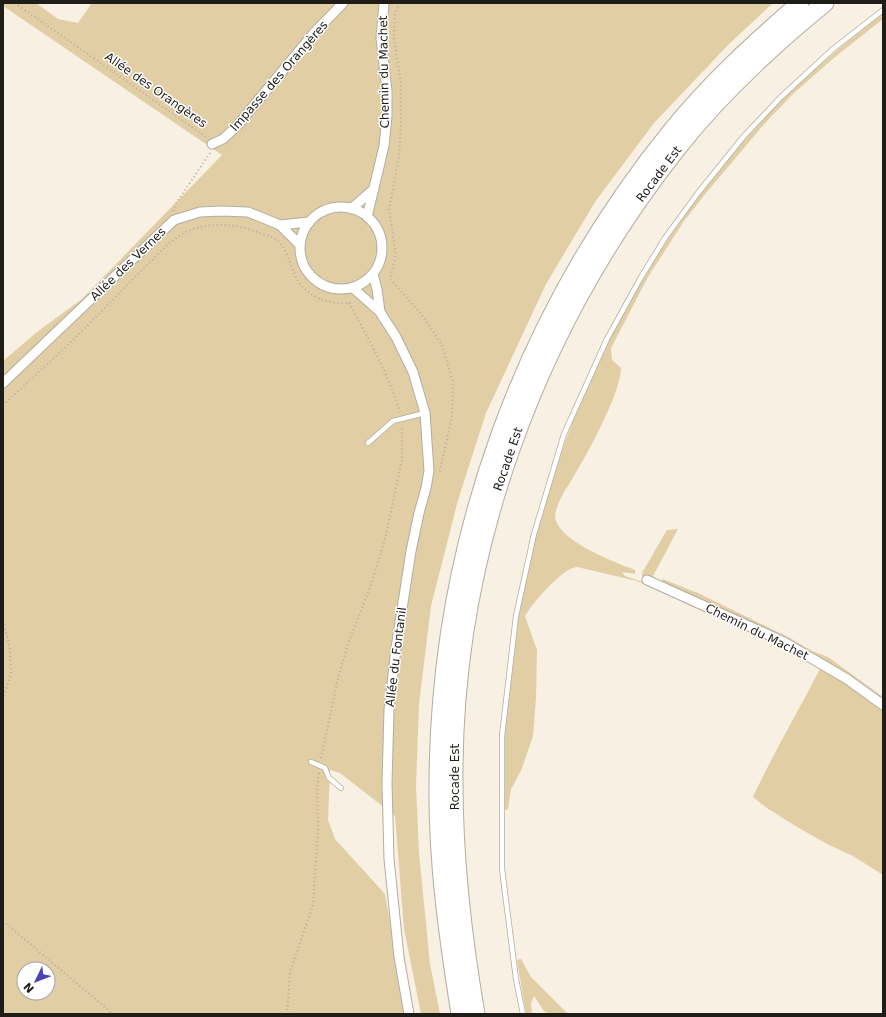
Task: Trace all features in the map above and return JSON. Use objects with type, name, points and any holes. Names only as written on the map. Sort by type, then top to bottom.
[{"type":"highway","name":"Rocade Est","points":[[460,1014],[452,965],[442,871],[438,785],[440,731],[443,682],[462,564],[490,461],[532,355],[569,282],[612,212],[638,174],[669,134],[712,84],[758,40],[800,3]]},
{"type":"highway","name":"Rocade Est","points":[[476,1014],[463,925],[458,874],[454,782],[455,731],[463,647],[470,605],[488,525],[504,468],[524,415],[552,349],[582,290],[624,222],[678,148],[705,116],[769,51],[825,3]]},
{"type":"street","name":"Impasse des Orangères","points":[[212,144],[223,139],[237,126],[313,34],[343,3]]},
{"type":"street","name":"Chemin du Machet","points":[[367,217],[384,146],[387,116],[387,91],[381,38],[384,3]]},
{"type":"street","points":[[351,209],[374,189]]},
{"type":"street","points":[[340,207],[360,212],[367,217],[376,227],[381,238],[382,245],[380,263],[373,274],[364,283],[353,288],[340,290],[327,287],[315,281],[306,271],[301,259],[300,245],[303,233],[309,222],[318,214],[328,209],[340,207]]},
{"type":"street","name":"Allée des Vernes","points":[[3,383],[174,220],[200,212],[248,212],[280,225],[300,245]]},
{"type":"street","name":"Allée des Vernes","points":[[280,225],[309,222]]},
{"type":"street","name":"Allée du Fontanil","points":[[373,274],[380,312]]},
{"type":"street","name":"Allée du Fontanil","points":[[353,288],[380,312],[396,337],[413,372],[425,413],[429,471],[411,551],[396,648],[390,710],[387,783],[389,859],[398,950],[409,1014]]},
{"type":"street","name":"Chemin du Machet","points":[[647,580],[782,641],[848,679],[883,705]]},
{"type":"lane","points":[[523,1014],[516,979],[502,869],[502,736],[516,616],[534,534],[564,434],[607,339],[640,279],[665,238],[698,193],[744,136],[781,97],[833,49],[883,10]]},
{"type":"lane","points":[[368,443],[393,421],[425,413]]},
{"type":"lane","points":[[311,762],[325,768],[329,778],[341,788]]},
{"type":"path","name":"Allée des Orangères","points":[[15,3],[206,136],[212,144],[210,153],[175,205],[173,212],[174,220]]},
{"type":"path","points":[[377,290],[390,279],[396,254],[389,210],[399,156],[401,126],[401,84],[394,38],[395,14],[399,3]]},
{"type":"path","points":[[3,405],[68,344],[168,244],[186,232],[224,224],[250,228],[278,240],[285,251],[300,286],[319,299],[337,303],[349,303],[363,298]]},
{"type":"path","points":[[390,279],[422,315],[442,345],[453,382],[452,417],[439,475]]},
{"type":"path","points":[[287,1014],[290,972],[313,905],[318,829],[317,789],[320,765],[339,674],[349,641],[369,590],[385,540],[402,459],[402,418],[392,388],[349,303]]},
{"type":"path","points":[[3,621],[10,648],[11,673],[3,698]]},
{"type":"path","points":[[3,921],[113,1014]]},
{"type":"shaded area","points":[[3,3],[36,3],[58,19],[78,23],[92,3],[773,3],[729,44],[654,123],[595,202],[546,284],[486,413],[458,500],[431,606],[419,704],[416,786],[419,853],[430,964],[440,1014],[421,1014],[404,929],[395,816],[340,773],[330,770],[328,820],[335,839],[385,894],[406,1014],[3,1014],[3,361],[37,332],[82,299],[222,155],[3,6]]},
{"type":"shaded area","points":[[883,13],[883,19],[835,57],[795,92],[766,122],[684,221],[648,277],[611,348],[612,360],[621,368],[616,390],[608,411],[584,459],[557,506],[555,519],[561,529],[579,544],[603,557],[635,570],[635,574],[622,572],[625,576],[649,584],[784,645],[821,664],[883,708],[883,875],[853,856],[829,845],[797,827],[767,808],[753,797],[821,667],[774,642],[690,606],[685,602],[637,581],[577,567],[564,573],[548,587],[525,616],[537,650],[536,698],[533,736],[521,771],[511,789],[508,809],[505,810],[504,765],[506,721],[517,622],[524,584],[543,508],[555,470],[568,433],[598,361],[618,320],[667,240],[721,167],[759,123],[798,84]]},
{"type":"shaded area","points":[[678,529],[652,578],[642,576],[642,573],[667,530]]},
{"type":"shaded area","points":[[663,579],[700,594],[790,638],[812,651],[828,657],[883,697],[883,702],[861,685],[661,583]]},
{"type":"shaded area","points":[[521,959],[531,977],[568,1014],[549,1014],[544,1011],[534,996],[531,1003],[532,1014],[526,1014],[517,960]]}]
